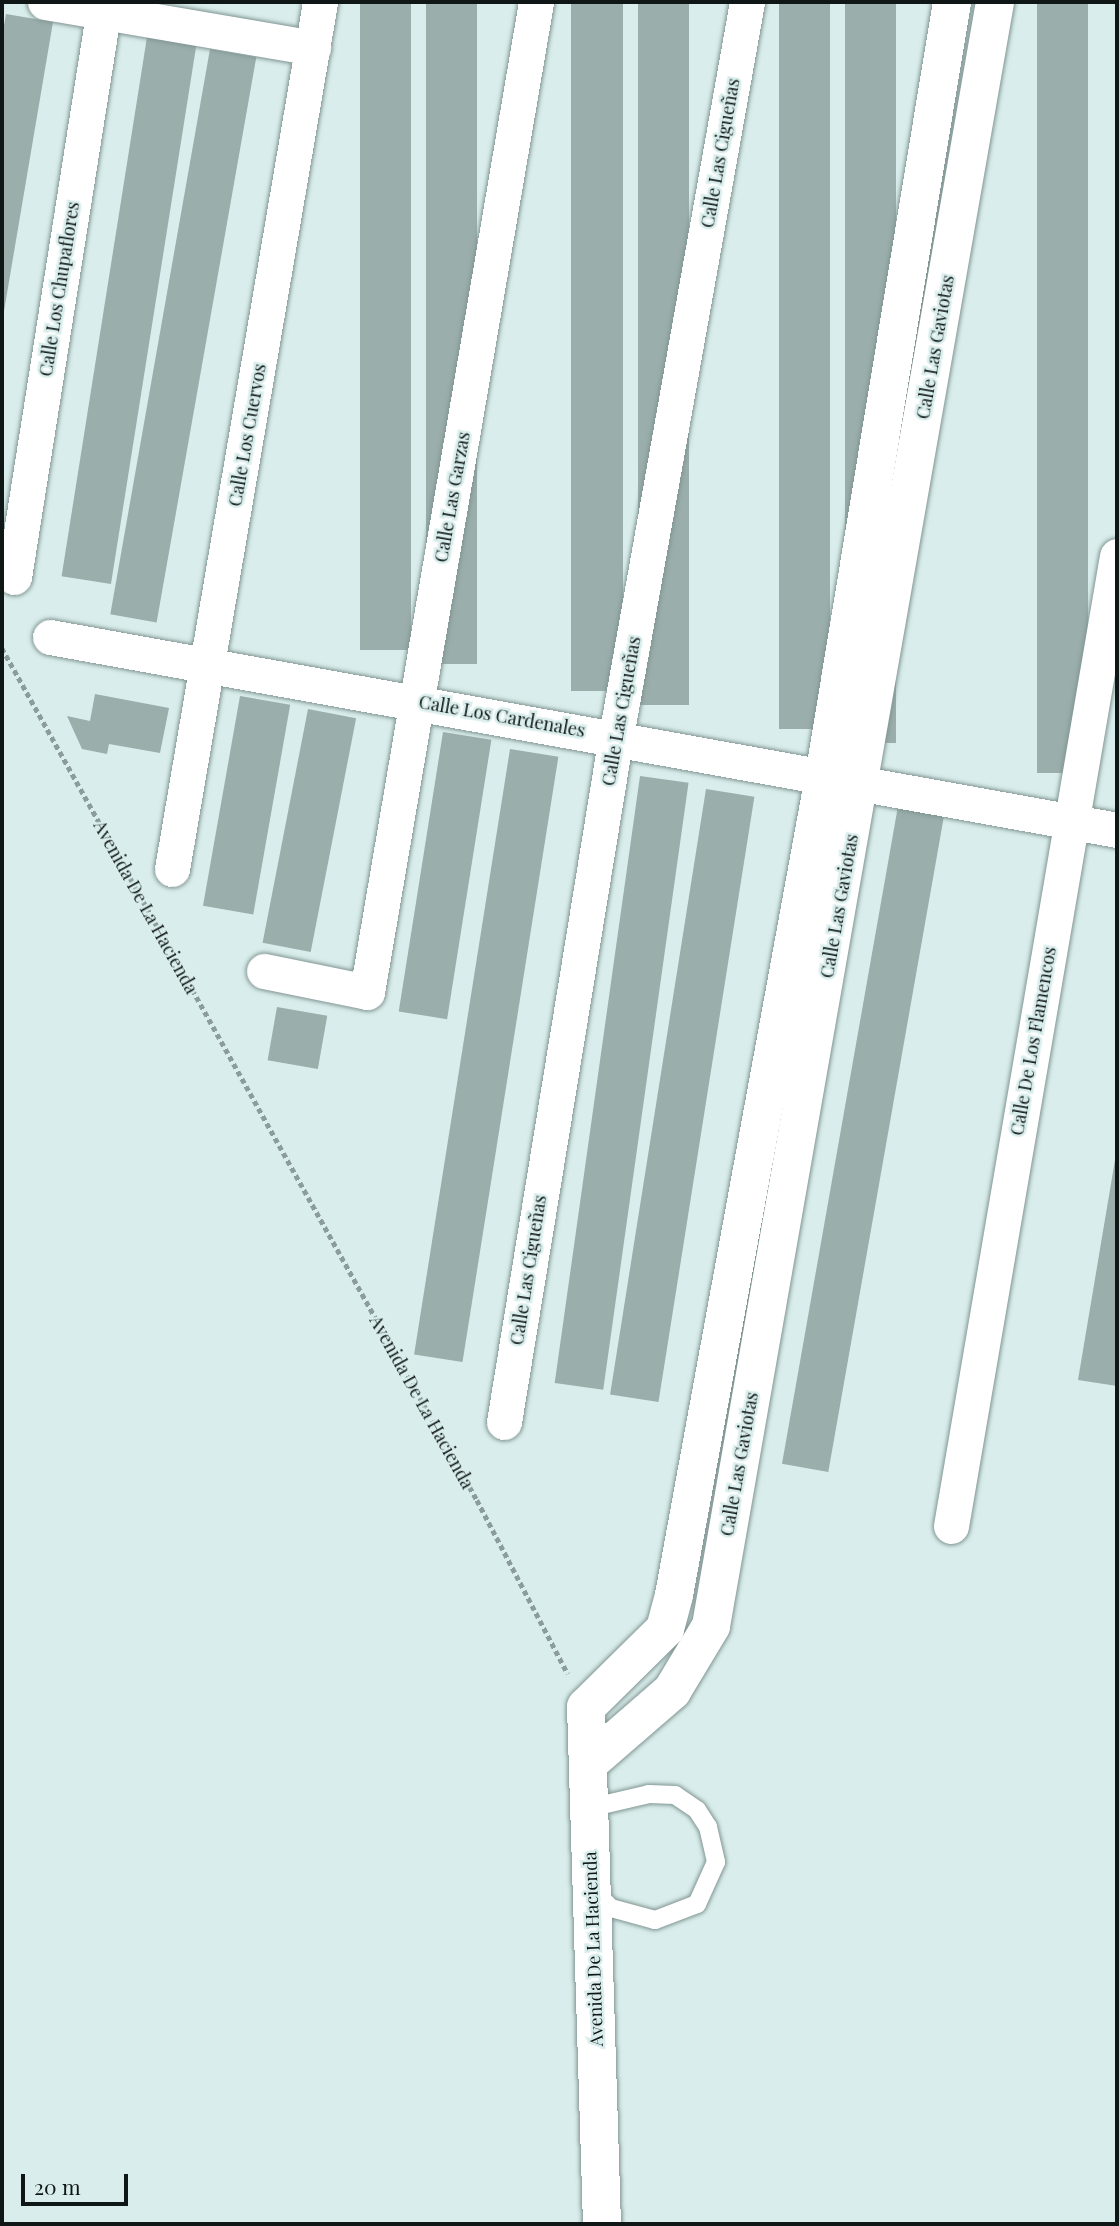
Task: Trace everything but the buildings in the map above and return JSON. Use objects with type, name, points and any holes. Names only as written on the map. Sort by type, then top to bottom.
[{"type":"street","points":[[46,2],[104,6],[313,48]]},
{"type":"street","name":"Calle Los Cuervos","points":[[172,869],[320,2]]},
{"type":"street","name":"Calle Las Garzas","points":[[264,971],[367,992],[536,2]]},
{"type":"street","name":"Calle Las Cigueñas","points":[[504,1422],[616,736],[747,2]]},
{"type":"street","points":[[586,1707],[665,1629],[824,777],[952,2]]},
{"type":"street","name":"Calle Las Gaviotas","points":[[589,1763],[672,1691],[695,1659],[710,1626],[861,779],[995,2]]},
{"type":"street","name":"Calle Los Chupaflores","points":[[14,577],[104,6]]},
{"type":"street","name":"Calle De Los Flamencos","points":[[951,1526],[1117,556]]},
{"type":"street","name":"Calle Los Cardenales","points":[[50,637],[616,736],[824,777],[861,779],[1117,830]]},
{"type":"street","points":[[665,1629],[695,1659]]},
{"type":"street","name":"Avenida De La Hacienda","points":[[586,1707],[602,2224]]},
{"type":"lane","points":[[589,1808],[649,1794],[675,1795],[697,1810],[708,1827],[716,1862],[697,1904],[655,1920],[611,1908],[591,1886]]},
{"type":"path","name":"Avenida De La Hacienda","points":[[2,648],[470,1488],[586,1707]]}]
